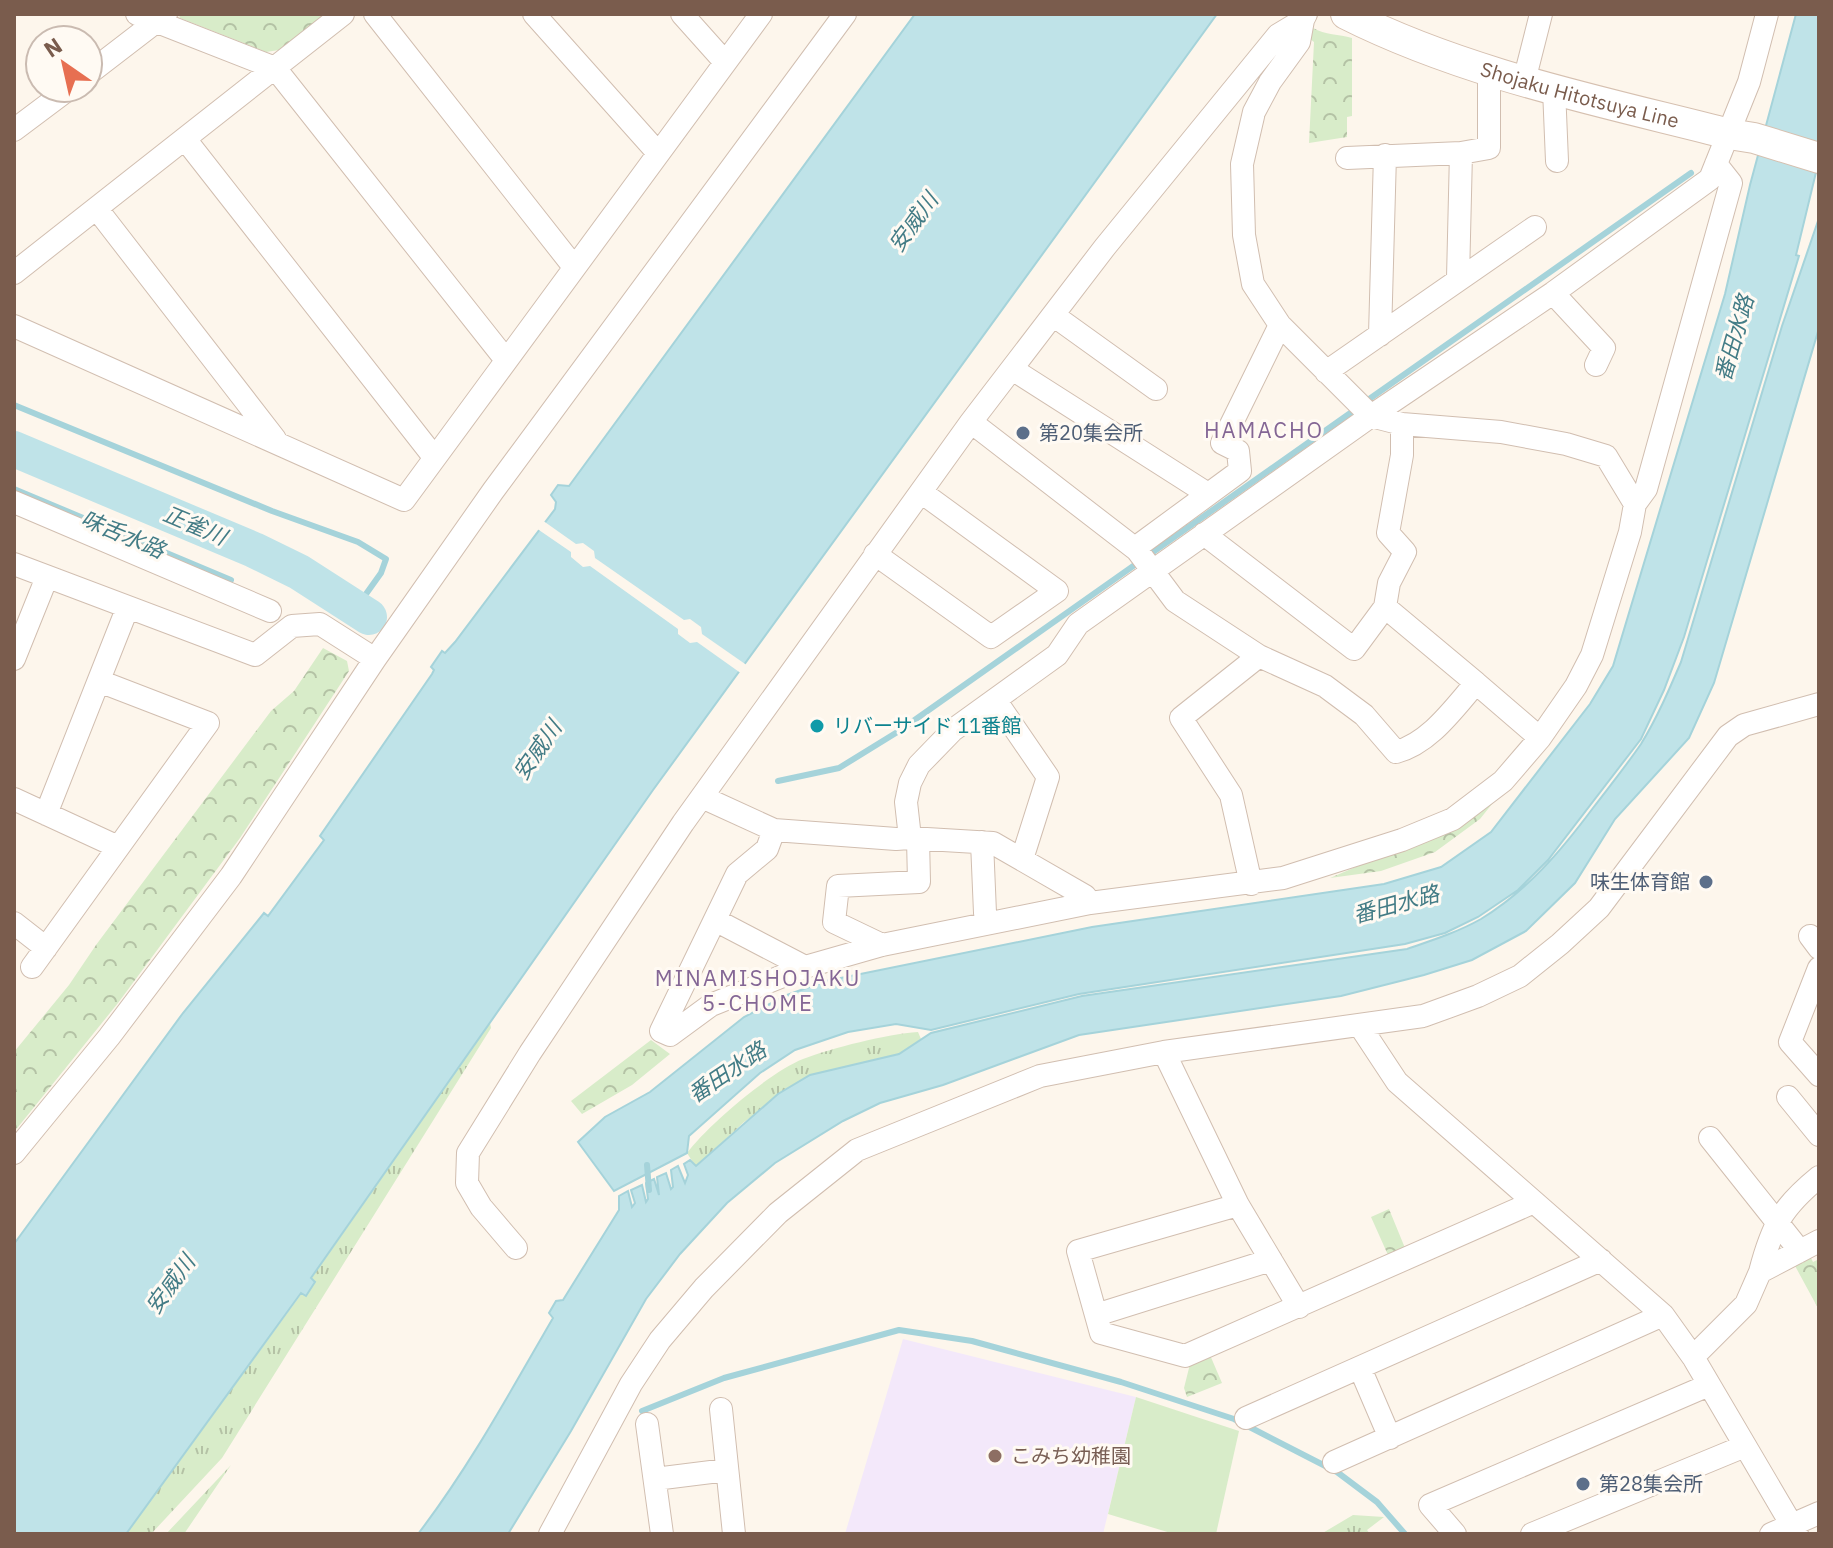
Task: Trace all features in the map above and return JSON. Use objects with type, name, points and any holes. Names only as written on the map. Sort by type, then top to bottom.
[{"type":"main road","name":"Shojaku Hitotsuya Line","points":[[1346,14],[1428,49],[1524,81],[1819,158]]},
{"type":"street","points":[[14,273],[343,14]]},
{"type":"street","points":[[375,14],[574,267]]},
{"type":"street","points":[[534,14],[658,153]]},
{"type":"street","points":[[682,14],[724,61]]},
{"type":"street","points":[[14,326],[404,500],[761,14]]},
{"type":"street","points":[[14,1153],[109,1037],[231,876],[375,659],[493,491],[845,14]]},
{"type":"street","points":[[1524,81],[1541,14]]},
{"type":"street","points":[[1143,558],[1204,534],[1363,410],[1553,293],[1710,179],[1716,164],[1741,136],[1749,82],[1767,14]]},
{"type":"street","points":[[104,60],[153,17],[275,68],[506,360]]},
{"type":"street","points":[[516,1248],[481,1207],[467,1183],[468,1153],[539,1041],[702,797],[971,422],[1105,247],[1278,35],[1304,17]]},
{"type":"street","points":[[1304,17],[1299,42],[1270,82],[1254,112],[1242,164],[1244,235],[1253,284],[1280,325],[1363,410],[1402,424],[1501,432],[1566,444],[1606,456],[1635,504]]},
{"type":"street","points":[[1347,158],[1461,153],[1489,148],[1489,70]]},
{"type":"street","points":[[1554,89],[1557,161]]},
{"type":"street","points":[[14,130],[49,104]]},
{"type":"street","points":[[185,139],[434,457]]},
{"type":"street","points":[[1458,278],[1461,153]]},
{"type":"street","points":[[1380,335],[1385,155]]},
{"type":"street","points":[[774,830],[767,849],[737,874],[661,1031],[670,1035],[711,1005],[805,967],[882,945],[1090,903],[1283,878],[1402,840],[1453,819],[1503,781],[1540,738],[1576,686],[1592,655],[1630,532],[1635,504],[1646,489],[1731,183],[1716,164]]},
{"type":"street","points":[[97,209],[277,442]]},
{"type":"street","points":[[1326,372],[1535,227]]},
{"type":"street","points":[[1553,293],[1604,348],[1596,365]]},
{"type":"street","points":[[1053,315],[1156,389]]},
{"type":"street","points":[[882,945],[834,922],[838,886],[919,882],[906,802],[910,783],[919,765],[953,730],[1057,655],[1078,624],[1143,558],[1208,494],[1240,471],[1238,451],[1222,443],[1280,325]]},
{"type":"street","points":[[1012,369],[1208,494]]},
{"type":"street","points":[[971,422],[1143,558],[1175,601],[1259,656],[1325,686],[1352,704],[1376,726],[1396,752],[1406,749],[1440,724],[1476,683]]},
{"type":"street","points":[[1204,534],[1354,649],[1385,607],[1389,583],[1405,552],[1388,533],[1402,455],[1402,424]]},
{"type":"street","points":[[875,554],[991,637],[1057,591],[921,492]]},
{"type":"street","points":[[14,502],[270,611]]},
{"type":"street","points":[[14,564],[255,655],[292,626],[320,624],[375,659]]},
{"type":"street","points":[[14,659],[18,635],[47,577]]},
{"type":"street","points":[[1385,607],[1540,738]]},
{"type":"street","points":[[46,814],[127,609]]},
{"type":"street","points":[[1251,884],[1231,795],[1181,718],[1259,656]]},
{"type":"street","points":[[32,967],[208,723],[99,681]]},
{"type":"street","points":[[996,701],[1048,777],[1022,859]]},
{"type":"street","points":[[550,1534],[631,1384],[660,1340],[704,1288],[778,1213],[857,1150],[1040,1076],[1164,1052],[1423,1016],[1478,996],[1520,976],[1599,908],[1728,736],[1744,725],[1819,704]]},
{"type":"street","points":[[702,797],[774,830],[993,843],[1085,896],[1090,903]]},
{"type":"street","points":[[14,799],[118,847]]},
{"type":"street","points":[[982,842],[985,913]]},
{"type":"street","points":[[16,915],[46,948]]},
{"type":"street","points":[[715,920],[805,967]]},
{"type":"street","points":[[1819,968],[1790,1042],[1819,1075]]},
{"type":"street","points":[[1360,1026],[1397,1082],[1663,1315],[1693,1357],[1794,1530]]},
{"type":"street","points":[[1164,1052],[1238,1205],[1299,1307]]},
{"type":"street","points":[[1788,1097],[1819,1135]]},
{"type":"street","points":[[1710,1138],[1778,1221],[1810,1246],[1760,1272]]},
{"type":"street","points":[[1693,1357],[1746,1304],[1760,1272],[1770,1234],[1787,1206],[1819,1177]]},
{"type":"street","points":[[1238,1205],[1078,1251],[1101,1333],[1185,1356],[1534,1202]]},
{"type":"street","points":[[1096,1315],[1271,1260]]},
{"type":"street","points":[[1246,1418],[1601,1260]]},
{"type":"street","points":[[1334,1462],[1663,1315]]},
{"type":"street","points":[[1360,1368],[1390,1438]]},
{"type":"street","points":[[1455,1534],[1430,1505],[1709,1385]]},
{"type":"street","points":[[721,1409],[734,1534]]},
{"type":"street","points":[[647,1424],[662,1534]]},
{"type":"street","points":[[1532,1534],[1745,1446]]},
{"type":"street","points":[[655,1479],[727,1470]]},
{"type":"street","points":[[1771,1534],[1794,1530],[1819,1513]]},
{"type":"shaded area","name":"こみち幼稚園","points":[[903,1339],[1136,1397],[1103,1534],[845,1534]]},
{"type":"green space","points":[[179,14],[325,14],[279,50],[266,52],[180,18]]},
{"type":"green space","points":[[1313,28],[1352,38],[1352,116],[1347,117],[1347,137],[1309,143],[1314,42],[1310,39]]},
{"type":"green space","points":[[323,648],[347,661],[349,671],[240,838],[118,1003],[14,1132],[14,1052],[69,985],[271,711],[294,691]]},
{"type":"green space","points":[[1508,784],[1480,819],[1435,852],[1381,871],[1330,878],[1454,825]]},
{"type":"green space","points":[[490,1023],[491,1028],[222,1458],[151,1534],[126,1534],[302,1293],[306,1295],[315,1282],[311,1279]]},
{"type":"green space","points":[[918,1032],[921,1039],[899,1054],[810,1075],[744,1122],[696,1167],[687,1153],[740,1100],[789,1066],[844,1046]]},
{"type":"green space","points":[[651,1040],[670,1054],[632,1085],[582,1114],[571,1101]]},
{"type":"green space","points":[[1389,1209],[1405,1248],[1388,1255],[1371,1217]]},
{"type":"green space","points":[[1810,1256],[1813,1262],[1819,1259],[1819,1310],[1794,1264]]},
{"type":"green space","points":[[1210,1355],[1222,1383],[1187,1397],[1184,1388],[1190,1364]]},
{"type":"green space","points":[[1136,1397],[1239,1431],[1216,1534],[1174,1534],[1108,1514]]},
{"type":"green space","points":[[231,1465],[184,1534],[166,1534]]},
{"type":"green space","points":[[1353,1515],[1384,1517],[1367,1530],[1370,1534],[1321,1534]]},
{"type":"water","name":"安威川","points":[[915,14],[1217,14],[653,790],[311,1278],[315,1282],[306,1296],[301,1293],[126,1534],[14,1534],[14,1244],[183,1013],[264,913],[268,916],[324,840],[320,836],[432,674],[434,670],[431,667],[442,651],[445,653],[455,642],[555,509],[556,502],[551,495],[558,485],[569,486]]},
{"type":"water","name":"番田水路","points":[[1796,14],[1819,14],[1819,160],[1796,255],[1799,256],[1684,637],[1641,739],[1548,860],[1518,890],[1478,917],[1445,933],[1405,944],[1079,994],[931,1030],[896,1024],[848,1032],[795,1050],[760,1073],[689,1136],[687,1153],[614,1191],[578,1142],[605,1117],[650,1092],[744,1017],[787,995],[826,981],[1092,927],[1384,884],[1441,867],[1491,832],[1590,704],[1613,666],[1725,294],[1750,185]]},
{"type":"water","points":[[1819,218],[1819,328],[1714,683],[1689,738],[1615,819],[1575,883],[1526,931],[1472,960],[1341,996],[1079,1035],[943,1085],[880,1103],[843,1121],[775,1163],[727,1203],[680,1254],[646,1299],[508,1534],[418,1534],[455,1482],[505,1401],[553,1318],[549,1313],[556,1301],[563,1300],[619,1210],[619,1196],[628,1191],[632,1207],[635,1203],[631,1190],[642,1185],[646,1202],[646,1183],[654,1179],[659,1195],[657,1177],[666,1173],[671,1189],[671,1170],[678,1166],[685,1183],[688,1175],[684,1164],[690,1160],[696,1166],[778,1094],[810,1075],[899,1054],[931,1033],[1082,996],[1407,949],[1481,919],[1528,883],[1568,840],[1641,744],[1672,683],[1681,662],[1782,326]]},
{"type":"pier","points":[[542,520],[576,544],[583,543],[594,551],[595,558],[684,620],[690,619],[701,627],[702,634],[748,666],[742,674],[697,642],[690,643],[678,634],[678,629],[590,566],[583,567],[571,557],[571,552],[536,528]]},
{"type":"waterway","points":[[1365,402],[1691,173]]},
{"type":"waterway","points":[[14,405],[272,511],[358,542],[386,559],[381,573],[356,608]]},
{"type":"waterway","points":[[778,781],[839,768],[899,731],[1356,409]]},
{"type":"waterway","name":"正雀川","points":[[14,449],[254,550],[299,572],[369,617]]},
{"type":"waterway","name":"味舌水路","points":[[14,489],[231,580]]},
{"type":"waterway","points":[[647,1165],[649,1190]]},
{"type":"waterway","points":[[642,1411],[724,1378],[899,1330],[972,1341],[1121,1382],[1234,1419],[1337,1472],[1377,1502],[1405,1534]]},
{"type":"place","name":"第20集会所","points":[[1023,433]]},
{"type":"place","name":"リバーサイド 11番館","points":[[817,726]]},
{"type":"place","name":"味生体育館","points":[[1706,882]]},
{"type":"place","name":"こみち幼稚園","points":[[995,1456]]},
{"type":"place","name":"第28集会所","points":[[1583,1484]]},
{"type":"district","name":"HAMACHO","points":[[1264,430]]},
{"type":"district","name":"MINAMISHOJAKU 5-CHOME","points":[[758,990]]}]
